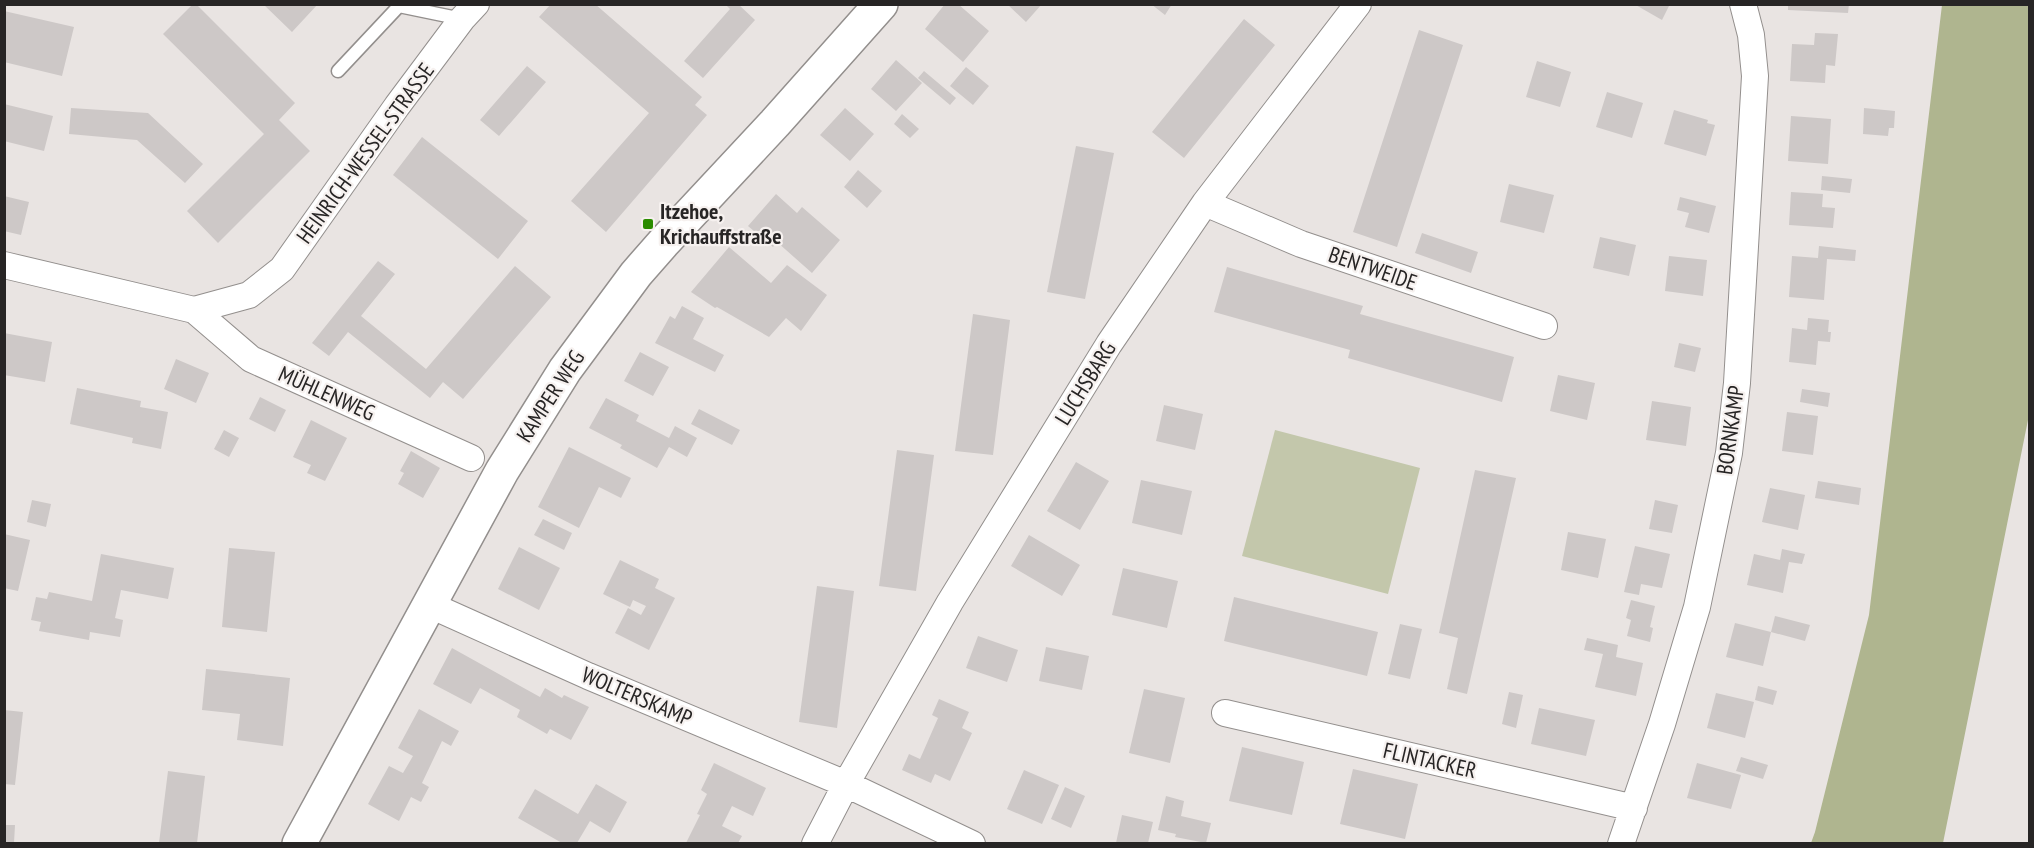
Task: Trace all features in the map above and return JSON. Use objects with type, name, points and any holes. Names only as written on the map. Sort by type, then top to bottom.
[{"type":"main road","name":"KAMPER WEG","points":[[299,843],[502,471],[565,370],[595,328],[664,242],[775,123],[876,6]]},
{"type":"street","name":"LUCHSBARG","points":[[846,784],[950,602],[1109,344],[1204,203],[1358,4]]},
{"type":"street","name":"BORNKAMP","points":[[1621,843],[1674,686],[1697,607],[1729,453],[1737,383],[1755,76],[1751,35],[1743,4]]},
{"type":"street","name":"HEINRICH-WESSEL-STRASSE","points":[[249,295],[282,269],[397,106],[469,12]]},
{"type":"street","name":"BENTWEIDE","points":[[1204,203],[1301,244],[1544,326]]},
{"type":"street","name":"MÜHLENWEG","points":[[4,265],[194,310],[251,359],[471,458]]},
{"type":"street","name":"MÜHLENWEG","points":[[194,310],[249,295]]},
{"type":"street","name":"WOLTERSKAMP","points":[[430,605],[588,676],[846,784],[972,843]]},
{"type":"street","name":"FLINTACKER","points":[[1225,712],[1634,808]]},
{"type":"street","points":[[815,843],[846,784]]},
{"type":"lane","points":[[338,71],[399,6],[469,12]]},
{"type":"green space","points":[[1942,5],[2029,5],[2029,415],[1943,843],[1811,843],[1869,615]]},
{"type":"green space","points":[[1275,430],[1420,468],[1388,594],[1242,556]]},
{"type":"building","points":[[193,4],[196,4],[295,103],[279,120],[310,151],[218,243],[187,211],[264,134],[163,34]]},
{"type":"building","points":[[263,4],[318,4],[292,32]]},
{"type":"building","points":[[551,4],[595,4],[702,97],[695,105],[707,115],[606,232],[571,201],[649,113],[539,17]]},
{"type":"building","points":[[725,4],[738,4],[755,20],[703,78],[684,61],[730,9]]},
{"type":"building","points":[[945,4],[958,4],[989,31],[963,62],[925,29]]},
{"type":"building","points":[[1007,4],[1042,4],[1026,22]]},
{"type":"building","points":[[1151,4],[1172,4],[1165,15]]},
{"type":"building","points":[[1634,4],[1670,4],[1662,20]]},
{"type":"building","points":[[1788,4],[1849,4],[1848,13],[1788,10]]},
{"type":"building","points":[[4,11],[74,27],[62,76],[4,62]]},
{"type":"building","points":[[1244,19],[1275,45],[1184,158],[1152,132]]},
{"type":"building","points":[[1419,30],[1463,45],[1397,247],[1353,232]]},
{"type":"building","points":[[1815,33],[1838,34],[1835,66],[1826,65],[1825,83],[1790,81],[1792,44],[1814,45]]},
{"type":"building","points":[[896,60],[922,83],[896,111],[871,89]]},
{"type":"building","points":[[1537,61],[1571,72],[1560,107],[1526,97]]},
{"type":"building","points":[[527,66],[546,82],[499,136],[480,120]]},
{"type":"building","points":[[966,67],[989,86],[973,105],[950,86]]},
{"type":"building","points":[[924,71],[956,98],[950,105],[918,78]]},
{"type":"building","points":[[1607,92],[1643,103],[1632,138],[1596,127]]},
{"type":"building","points":[[4,104],[53,116],[44,151],[4,141]]},
{"type":"building","points":[[71,108],[148,113],[203,164],[185,183],[137,140],[69,134]]},
{"type":"building","points":[[845,108],[874,134],[850,161],[820,135]]},
{"type":"building","points":[[1864,108],[1895,111],[1894,128],[1889,128],[1888,136],[1863,134]]},
{"type":"building","points":[[1674,110],[1708,120],[1707,123],[1715,125],[1706,156],[1664,144]]},
{"type":"building","points":[[902,114],[919,129],[910,138],[894,124]]},
{"type":"building","points":[[1791,116],[1831,119],[1828,164],[1788,161]]},
{"type":"building","points":[[422,137],[528,221],[498,259],[393,175]]},
{"type":"building","points":[[1076,146],[1114,153],[1085,299],[1047,292]]},
{"type":"building","points":[[858,170],[882,191],[867,208],[844,187]]},
{"type":"building","points":[[1822,176],[1852,179],[1850,193],[1821,190]]},
{"type":"building","points":[[1509,184],[1554,195],[1544,233],[1500,222]]},
{"type":"building","points":[[1791,192],[1823,194],[1822,207],[1835,208],[1833,228],[1789,225]]},
{"type":"building","points":[[776,194],[797,213],[802,207],[840,240],[812,273],[777,242],[773,247],[748,226]]},
{"type":"building","points":[[4,196],[29,202],[21,235],[4,231]]},
{"type":"building","points":[[1680,197],[1716,206],[1709,233],[1685,227],[1689,213],[1677,210]]},
{"type":"building","points":[[1422,233],[1478,252],[1471,273],[1415,253]]},
{"type":"building","points":[[1600,237],[1636,245],[1629,276],[1593,268]]},
{"type":"building","points":[[1819,246],[1856,250],[1855,261],[1827,259],[1824,300],[1789,297],[1792,256],[1818,258]]},
{"type":"building","points":[[729,247],[771,283],[787,265],[827,295],[801,331],[786,318],[769,337],[717,307],[715,308],[691,292]]},
{"type":"building","points":[[1669,256],[1707,260],[1703,296],[1665,291]]},
{"type":"building","points":[[378,261],[395,274],[361,316],[426,369],[515,266],[551,297],[463,399],[443,382],[430,398],[348,332],[329,356],[312,343]]},
{"type":"building","points":[[1227,267],[1363,306],[1360,314],[1514,357],[1502,402],[1348,358],[1350,350],[1214,312]]},
{"type":"building","points":[[682,306],[704,318],[693,339],[724,355],[715,372],[655,343],[670,316],[675,319]]},
{"type":"building","points":[[973,314],[1010,320],[993,455],[955,451]]},
{"type":"building","points":[[1808,318],[1829,320],[1830,342],[1818,341],[1816,365],[1789,362],[1792,328],[1807,330]]},
{"type":"building","points":[[4,333],[52,342],[45,382],[4,375]]},
{"type":"building","points":[[1679,343],[1701,348],[1695,372],[1674,367]]},
{"type":"building","points":[[640,352],[669,367],[653,396],[624,381]]},
{"type":"building","points":[[176,359],[209,373],[196,403],[164,389]]},
{"type":"building","points":[[1558,375],[1595,383],[1587,420],[1550,411]]},
{"type":"building","points":[[77,388],[141,401],[140,407],[168,412],[161,449],[132,443],[133,438],[70,424]]},
{"type":"building","points":[[1802,389],[1830,393],[1828,407],[1800,402]]},
{"type":"building","points":[[260,397],[286,410],[275,432],[249,419]]},
{"type":"building","points":[[606,398],[639,415],[636,421],[669,438],[675,426],[697,438],[687,457],[669,447],[657,468],[620,448],[622,445],[589,428]]},
{"type":"building","points":[[1652,401],[1691,407],[1686,446],[1646,440]]},
{"type":"building","points":[[1164,405],[1203,414],[1195,450],[1156,441]]},
{"type":"building","points":[[699,409],[740,430],[732,445],[691,424]]},
{"type":"building","points":[[1787,412],[1818,416],[1813,455],[1782,451]]},
{"type":"building","points":[[311,420],[347,438],[325,481],[307,473],[311,465],[293,457]]},
{"type":"building","points":[[224,430],[239,438],[229,457],[214,449]]},
{"type":"building","points":[[569,447],[631,478],[621,498],[599,487],[579,528],[538,507]]},
{"type":"building","points":[[897,450],[934,455],[916,591],[879,586]]},
{"type":"building","points":[[411,451],[440,468],[423,498],[398,484],[404,473],[400,471]]},
{"type":"building","points":[[1076,462],[1109,481],[1080,530],[1047,511]]},
{"type":"building","points":[[1475,470],[1516,478],[1467,694],[1447,689],[1458,638],[1439,633]]},
{"type":"building","points":[[1141,480],[1192,491],[1182,535],[1132,523]]},
{"type":"building","points":[[1818,481],[1861,488],[1859,505],[1815,498]]},
{"type":"building","points":[[1770,488],[1805,495],[1798,530],[1762,522]]},
{"type":"building","points":[[32,500],[51,504],[46,527],[27,522]]},
{"type":"building","points":[[1655,500],[1678,505],[1672,533],[1649,529]]},
{"type":"building","points":[[543,519],[572,533],[564,550],[534,535]]},
{"type":"building","points":[[1568,532],[1606,539],[1598,578],[1561,570]]},
{"type":"building","points":[[4,534],[30,540],[18,591],[4,588]]},
{"type":"building","points":[[1029,535],[1080,565],[1062,596],[1011,566]]},
{"type":"building","points":[[1635,546],[1670,554],[1662,588],[1641,584],[1639,595],[1624,592]]},
{"type":"building","points":[[519,547],[560,568],[539,610],[498,589]]},
{"type":"building","points":[[229,548],[275,552],[267,632],[222,627]]},
{"type":"building","points":[[1782,549],[1805,554],[1802,564],[1789,562],[1783,593],[1747,585],[1754,554],[1780,560]]},
{"type":"building","points":[[101,554],[174,568],[168,599],[121,590],[115,618],[123,620],[120,637],[90,632],[89,640],[39,631],[41,622],[31,620],[36,597],[47,599],[49,592],[92,601]]},
{"type":"building","points":[[620,560],[659,579],[655,588],[675,598],[649,650],[615,633],[628,608],[641,615],[646,606],[633,600],[630,607],[603,594]]},
{"type":"building","points":[[1123,568],[1178,581],[1167,628],[1112,615]]},
{"type":"building","points":[[817,586],[854,591],[837,728],[799,722]]},
{"type":"building","points":[[1234,597],[1378,632],[1367,676],[1224,641]]},
{"type":"building","points":[[1631,600],[1655,606],[1650,627],[1653,628],[1650,642],[1627,636],[1631,620],[1626,618]]},
{"type":"building","points":[[1775,616],[1810,625],[1805,641],[1771,632]]},
{"type":"building","points":[[1735,623],[1771,632],[1763,666],[1726,657]]},
{"type":"building","points":[[1400,624],[1422,629],[1410,679],[1388,674]]},
{"type":"building","points":[[978,636],[1018,650],[1007,682],[966,668]]},
{"type":"building","points":[[1587,638],[1618,645],[1616,657],[1643,663],[1636,696],[1595,687],[1603,654],[1584,650]]},
{"type":"building","points":[[1046,647],[1089,656],[1082,690],[1039,681]]},
{"type":"building","points":[[452,648],[540,697],[545,688],[562,698],[564,695],[589,707],[571,740],[550,729],[547,734],[517,717],[520,710],[480,688],[471,704],[433,684]]},
{"type":"building","points":[[206,669],[290,678],[283,746],[237,740],[240,714],[202,710]]},
{"type":"building","points":[[1758,686],[1777,691],[1773,705],[1755,700]]},
{"type":"building","points":[[1144,689],[1185,698],[1170,763],[1129,753]]},
{"type":"building","points":[[1509,692],[1523,695],[1516,728],[1502,724]]},
{"type":"building","points":[[1716,693],[1754,702],[1745,738],[1707,728]]},
{"type":"building","points":[[939,699],[969,712],[962,728],[972,733],[950,781],[935,774],[931,783],[902,770],[909,754],[920,759],[938,718],[932,715]]},
{"type":"building","points":[[1539,708],[1595,720],[1586,756],[1531,744]]},
{"type":"building","points":[[419,709],[459,731],[451,746],[442,741],[422,783],[429,787],[421,802],[411,797],[399,821],[368,804],[389,766],[403,773],[413,756],[398,748]]},
{"type":"building","points":[[4,710],[23,712],[15,785],[4,784]]},
{"type":"building","points":[[1242,747],[1304,762],[1292,815],[1229,801]]},
{"type":"building","points":[[1741,757],[1768,765],[1763,779],[1736,771]]},
{"type":"building","points":[[714,763],[766,788],[753,816],[732,806],[722,826],[742,836],[738,843],[686,843],[700,815],[697,814],[707,794],[701,790]]},
{"type":"building","points":[[1697,763],[1741,775],[1731,809],[1687,798]]},
{"type":"building","points":[[1353,769],[1418,784],[1405,839],[1340,824]]},
{"type":"building","points":[[1024,770],[1059,785],[1042,824],[1007,809]]},
{"type":"building","points":[[168,771],[205,776],[197,843],[159,843]]},
{"type":"building","points":[[596,784],[627,802],[610,833],[590,821],[577,843],[562,843],[518,818],[535,789],[578,814]]},
{"type":"building","points":[[1065,787],[1085,796],[1071,828],[1051,819]]},
{"type":"building","points":[[1166,796],[1184,801],[1181,816],[1211,823],[1206,843],[1175,837],[1176,834],[1158,830]]},
{"type":"building","points":[[1122,815],[1153,822],[1148,843],[1116,843]]},
{"type":"building","points":[[4,825],[15,825],[14,843],[4,843]]},
{"type":"place","name":"Itzehoe, Krichauffstraße","points":[[648,224]]}]
